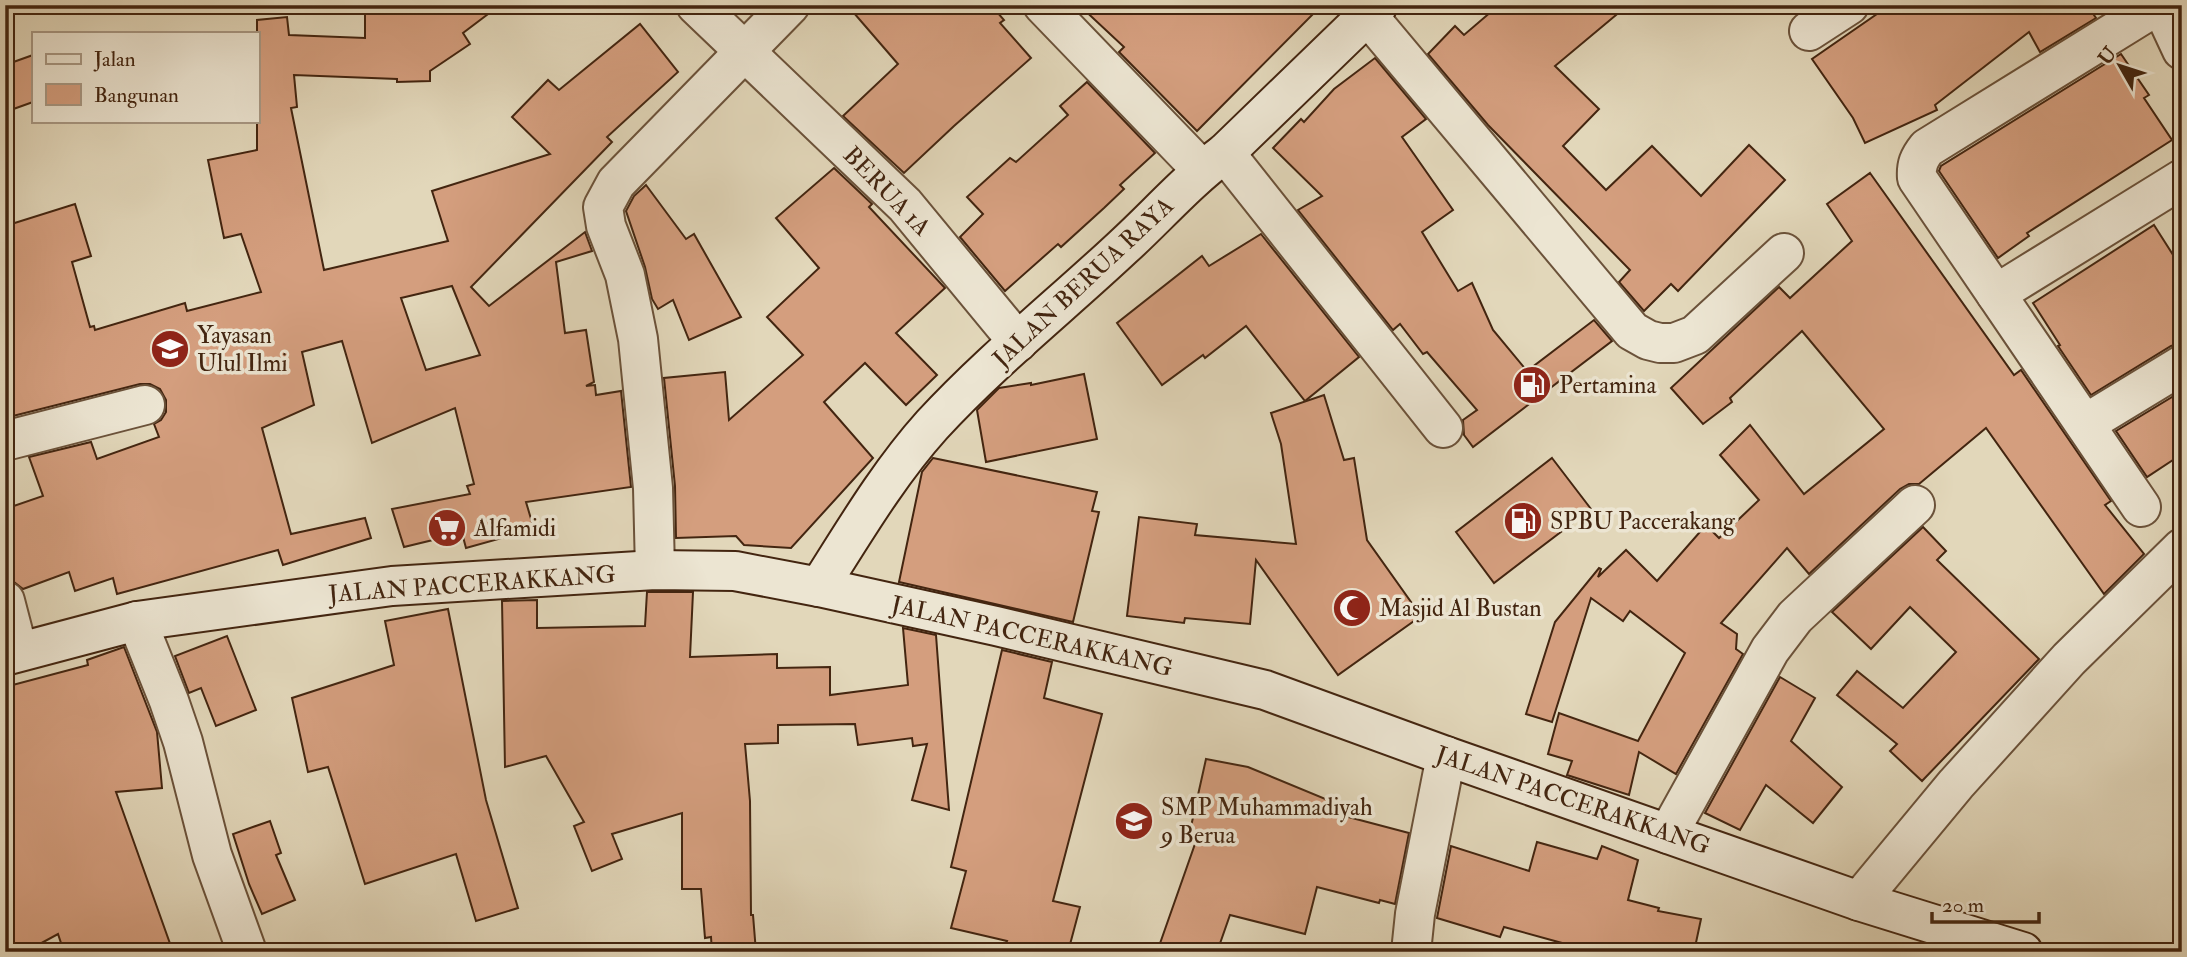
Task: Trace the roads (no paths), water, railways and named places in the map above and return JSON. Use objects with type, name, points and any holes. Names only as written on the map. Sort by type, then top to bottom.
[{"type":"street","name":"BERUA 1A","points":[[696,5],[905,205],[1018,342]]},
{"type":"street","points":[[655,570],[653,488],[638,340],[625,275],[606,226],[603,206],[616,183],[790,5]]},
{"type":"street","points":[[1809,31],[1849,5]]},
{"type":"street","points":[[2141,507],[1917,178],[1916,168],[1919,157],[1927,148],[2160,5],[2182,50]]},
{"type":"street","points":[[1373,11],[1632,331],[1660,343],[1674,343],[1695,335],[1784,253]]},
{"type":"street","name":"JALAN BERUA RAYA","points":[[820,587],[872,504],[925,434],[1018,342],[1123,247],[1373,11]]},
{"type":"street","points":[[1064,12],[1214,162],[1443,428]]},
{"type":"street","points":[[1996,294],[2182,179]]},
{"type":"street","points":[[2085,424],[2182,365]]},
{"type":"street","points":[[5,442],[145,405]]},
{"type":"street","points":[[1668,834],[1770,650],[1795,617],[1915,505]]},
{"type":"street","points":[[1859,901],[1956,785],[2069,659],[2182,548]]},
{"type":"street","name":"JALAN PACCERAKKANG","points":[[11,654],[137,621],[392,586],[655,570],[735,572],[820,587],[996,626],[1265,690],[1859,901],[2001,948]]},
{"type":"street","points":[[5,601],[11,654]]},
{"type":"street","points":[[137,621],[183,742],[212,855],[247,952]]},
{"type":"street","points":[[1411,952],[1415,914],[1446,756]]},
{"type":"place","name":"Yayasan Ulul Ilmi","points":[[170,349]]},
{"type":"place","name":"Pertamina","points":[[1532,385]]},
{"type":"place","name":"SPBU Paccerakang","points":[[1523,521]]},
{"type":"place","name":"Alfamidi","points":[[447,528]]},
{"type":"place","name":"Masjid Al Bustan","points":[[1352,608]]},
{"type":"place","name":"SMP Muhammadiyah 9 Berua","points":[[1134,821]]}]
